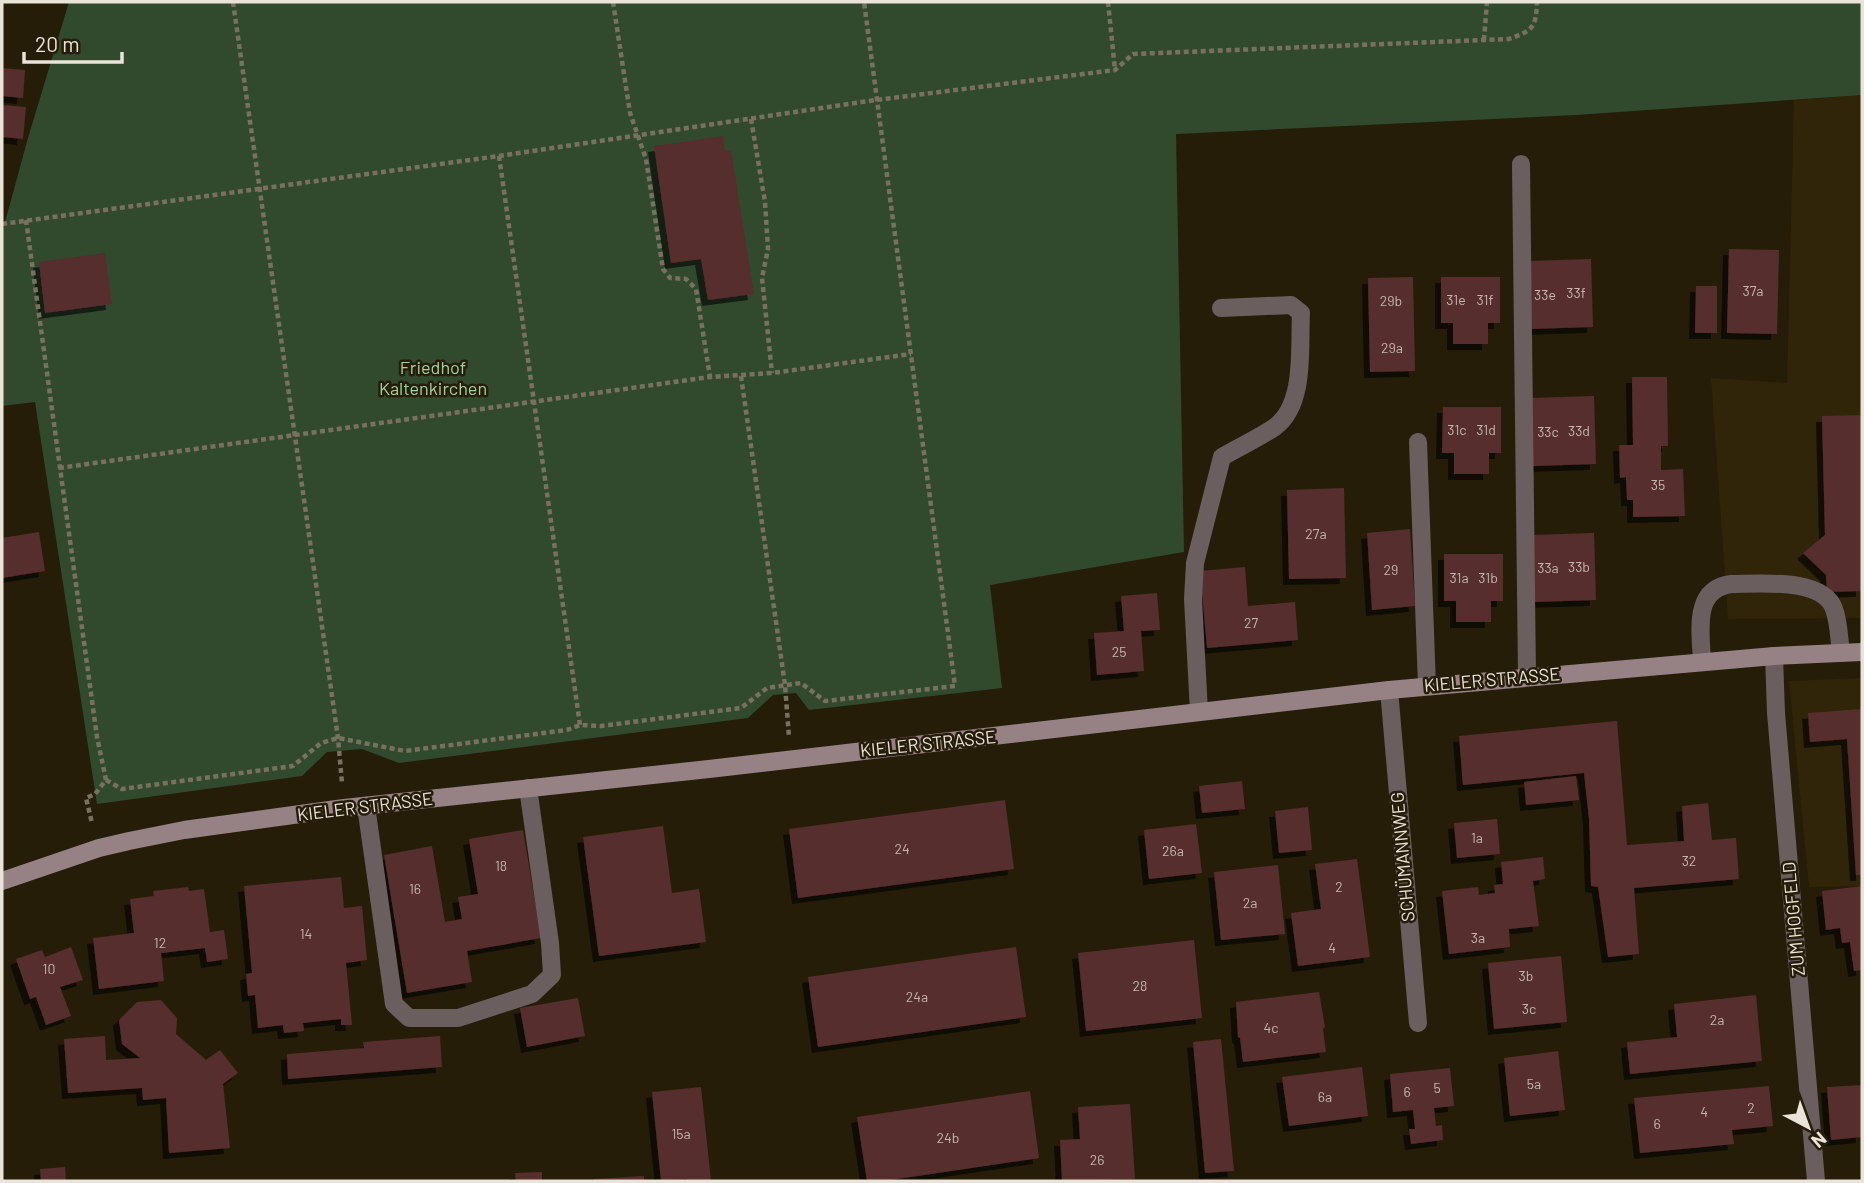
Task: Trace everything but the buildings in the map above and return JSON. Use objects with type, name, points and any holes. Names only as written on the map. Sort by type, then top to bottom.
[{"type":"main road","name":"KIELER STRASSE","points":[[2,881],[99,848],[184,830],[344,808],[1427,686],[1774,656],[1862,652]]},
{"type":"street","points":[[1521,164],[1527,676]]},
{"type":"street","points":[[1199,712],[1195,563],[1222,457],[1275,427],[1286,416],[1297,393],[1301,313],[1291,304],[1222,308]]},
{"type":"street","points":[[1418,442],[1427,686]]},
{"type":"street","points":[[1702,662],[1700,612],[1706,597],[1721,585],[1731,583],[1805,586],[1817,591],[1834,607],[1841,653]]},
{"type":"street","name":"ZUM HOGFELD","points":[[1774,656],[1777,726],[1816,1181]]},
{"type":"street","name":"SCHÜMANNWEG","points":[[1389,690],[1418,1023]]},
{"type":"street","points":[[366,806],[394,1004],[409,1018],[458,1018],[532,994],[552,975],[528,788]]},
{"type":"path","points":[[233,2],[338,738],[344,808]]},
{"type":"path","points":[[613,2],[630,113],[646,159],[663,269],[670,278],[686,279],[696,289],[710,377]]},
{"type":"path","points":[[26,220],[97,737],[106,780],[122,789],[293,766],[321,743],[338,738],[405,751],[568,730],[580,725],[601,726],[741,708],[767,688],[801,683],[825,701],[955,686],[864,2]]},
{"type":"path","points":[[1108,2],[1115,70]]},
{"type":"path","points":[[1484,40],[1487,2]]},
{"type":"path","points":[[2,224],[499,156],[876,100],[1115,70],[1133,54],[1509,39],[1529,32],[1536,21],[1537,2]]},
{"type":"path","points":[[751,119],[768,249],[762,278],[772,373]]},
{"type":"path","points":[[499,156],[580,725]]},
{"type":"path","points":[[59,468],[710,377],[772,373],[911,354]]},
{"type":"path","points":[[741,376],[785,685],[791,759]]},
{"type":"path","points":[[99,848],[86,798],[95,794],[106,780]]},
{"type":"shaded area","points":[[1862,95],[1862,618],[1728,619],[1711,378],[1787,383],[1794,100]]},
{"type":"shaded area","points":[[1862,678],[1862,886],[1809,887],[1789,681]]},
{"type":"green space","name":"Friedhof Kaltenkirchen","points":[[69,2],[1862,2],[1862,95],[1576,115],[1176,134],[1184,552],[990,585],[1002,688],[809,710],[796,693],[773,695],[748,718],[399,763],[362,749],[327,752],[302,776],[97,804],[35,402],[2,406],[2,233]]}]
